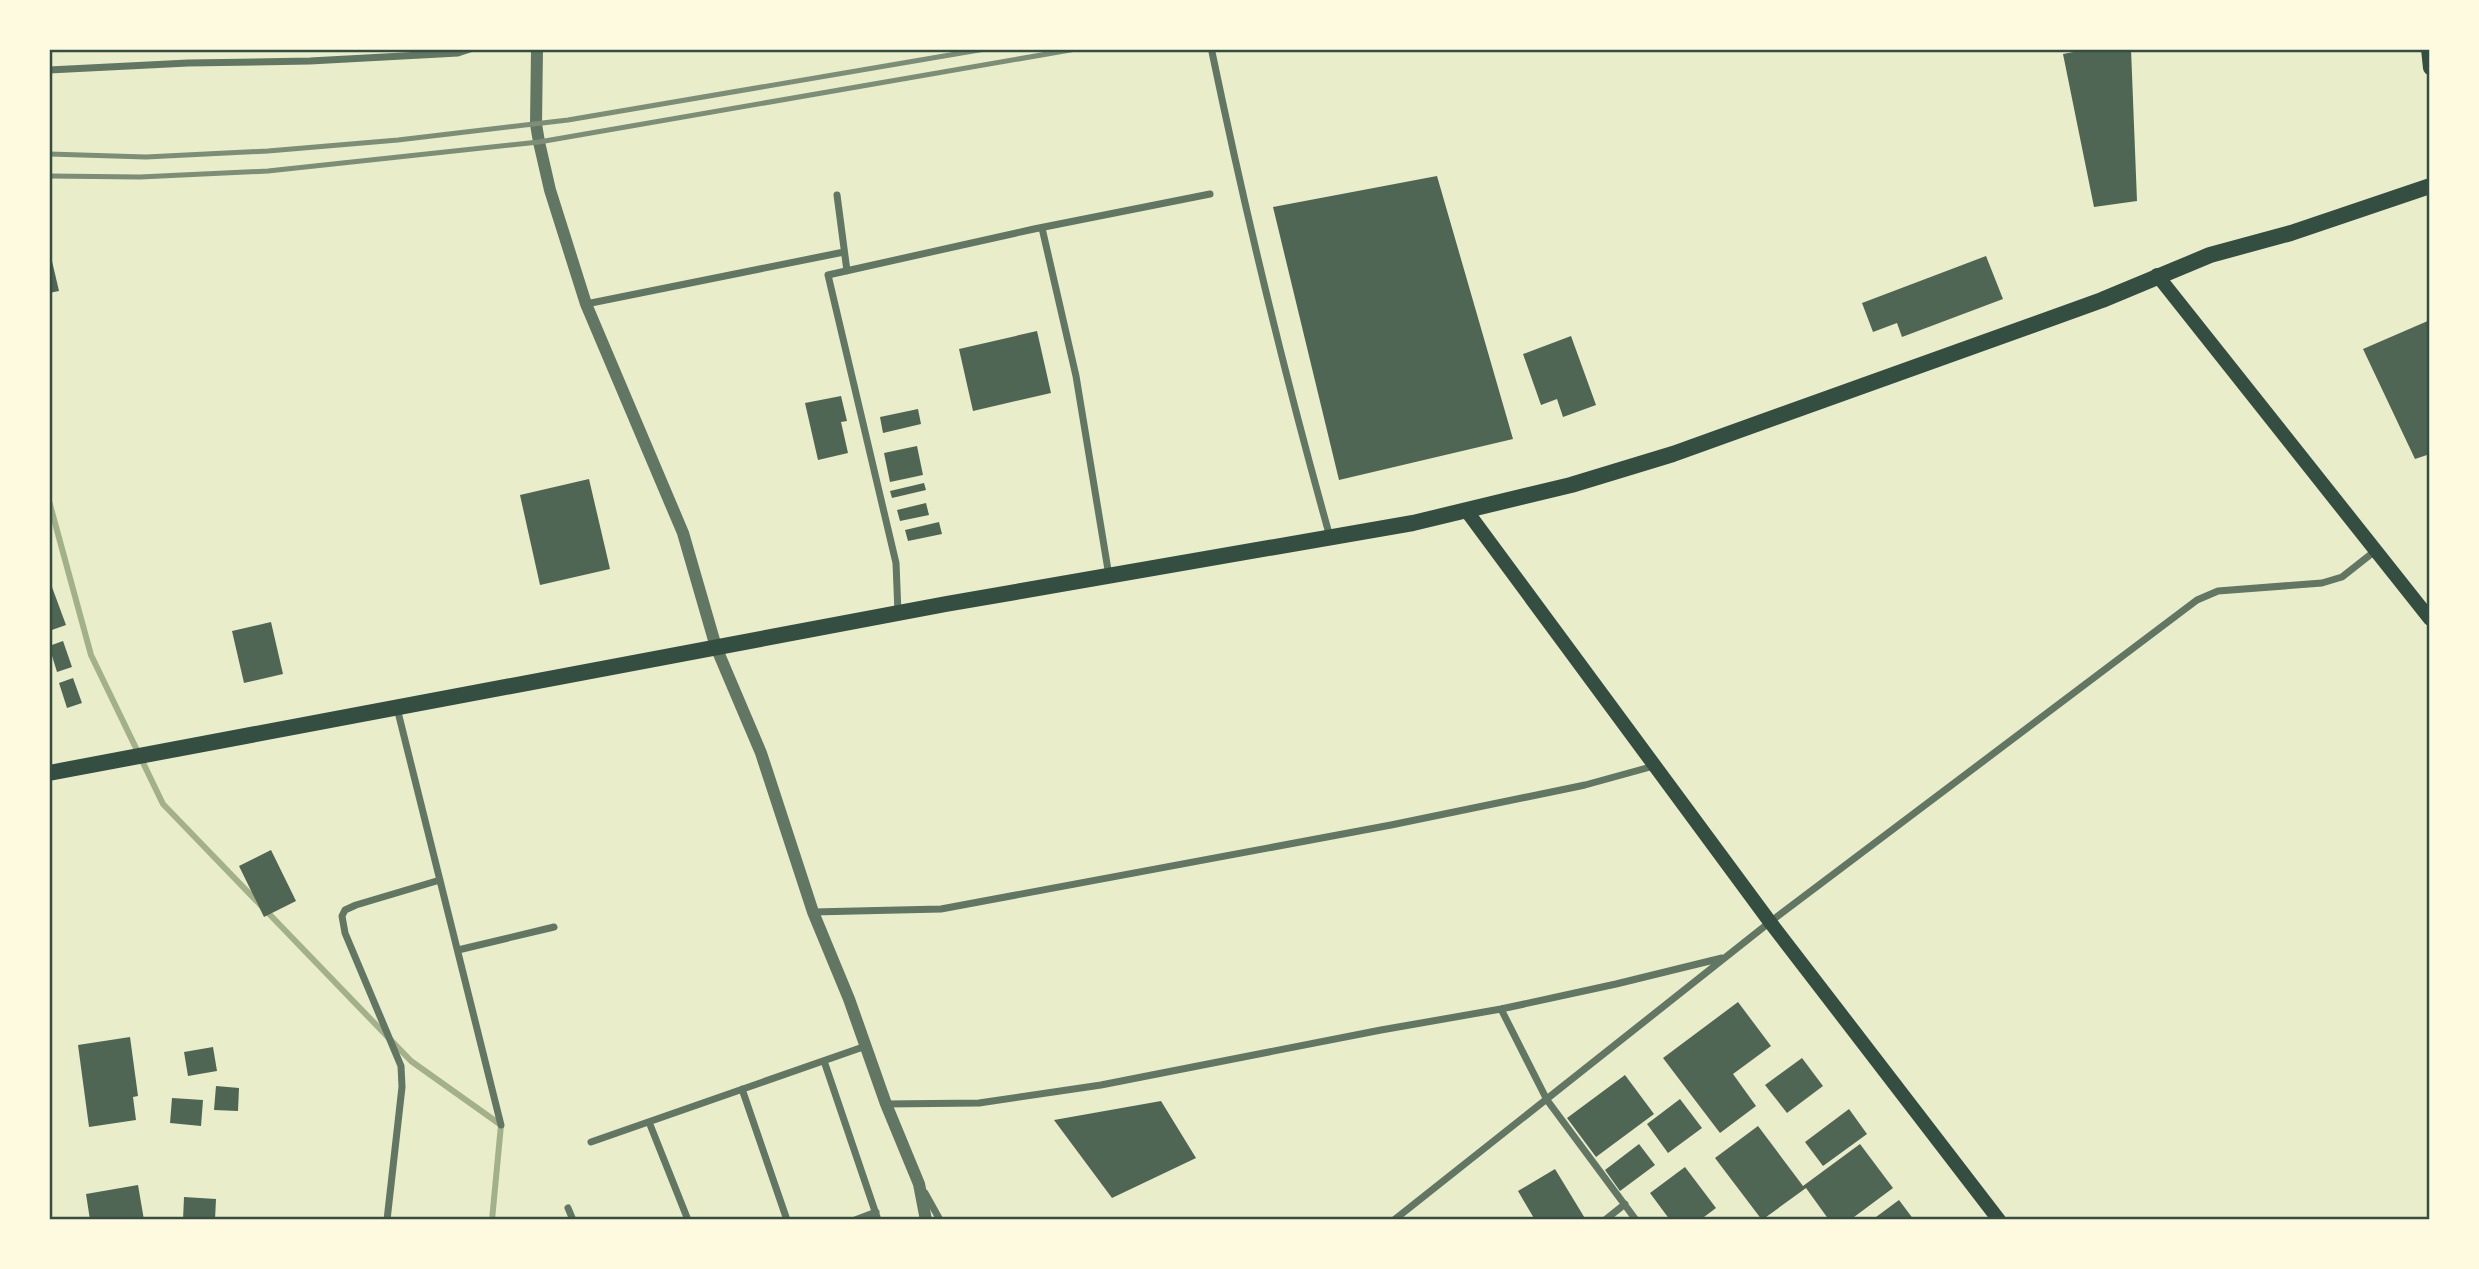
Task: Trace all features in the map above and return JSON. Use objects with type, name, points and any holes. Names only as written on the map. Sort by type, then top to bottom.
[{"type":"main road","points":[[2428,49],[2430,68]]},
{"type":"main road","points":[[49,773],[898,613],[1413,523],[1571,485],[1673,454],[2102,300],[2210,255],[2291,233],[2430,186]]},
{"type":"main road","points":[[2157,275],[2430,619]]},
{"type":"main road","points":[[1466,510],[1770,922],[1999,1220]]},
{"type":"street","points":[[49,70],[188,63],[310,61],[458,53],[470,49]]},
{"type":"street","points":[[537,49],[536,124],[539,142],[550,190],[586,304],[683,533],[716,647],[761,753],[813,912],[919,1184],[940,1220]]},
{"type":"street","points":[[1212,52],[1242,193],[1300,429],[1331,538]]},
{"type":"street","points":[[898,613],[896,563],[828,275],[1210,194]]},
{"type":"street","points":[[837,195],[847,271]]},
{"type":"street","points":[[1042,228],[1076,376],[1109,576]]},
{"type":"street","points":[[586,304],[844,252]]},
{"type":"street","points":[[1394,1220],[1724,957],[2197,600],[2218,591],[2322,583],[2342,577],[2375,551]]},
{"type":"street","points":[[397,708],[501,1125]]},
{"type":"street","points":[[813,912],[941,909],[1391,825],[1585,785],[1654,766]]},
{"type":"street","points":[[387,1220],[403,1078],[387,1030],[345,933],[342,916],[345,910],[356,905],[440,880]]},
{"type":"street","points":[[458,950],[554,927]]},
{"type":"street","points":[[887,1104],[979,1102],[1101,1085],[1501,1009],[1724,957]]},
{"type":"street","points":[[1501,1009],[1547,1100],[1636,1220]]},
{"type":"street","points":[[591,1142],[866,1046]]},
{"type":"street","points":[[824,1061],[877,1216],[855,1220]]},
{"type":"street","points":[[742,1089],[787,1220]]},
{"type":"street","points":[[649,1122],[688,1220]]},
{"type":"street","points":[[919,1184],[926,1220]]},
{"type":"street","points":[[1605,1220],[1625,1205]]},
{"type":"street","points":[[568,1208],[573,1220]]},
{"type":"building","points":[[2089,49],[2131,49],[2137,201],[2094,207],[2063,54]]},
{"type":"building","points":[[1437,176],[1513,439],[1339,480],[1273,207]]},
{"type":"building","points":[[1986,256],[2003,299],[1902,337],[1897,323],[1873,332],[1862,303]]},
{"type":"building","points":[[52,261],[59,291],[49,293],[49,262]]},
{"type":"building","points":[[2430,320],[2430,454],[2415,459],[2363,349]]},
{"type":"building","points":[[1037,331],[1051,393],[973,411],[959,349]]},
{"type":"building","points":[[1571,336],[1596,405],[1563,417],[1557,399],[1541,405],[1523,354]]},
{"type":"building","points":[[841,396],[847,421],[841,422],[848,453],[818,460],[805,403]]},
{"type":"building","points":[[918,409],[921,424],[883,433],[880,417]]},
{"type":"building","points":[[917,446],[923,475],[890,482],[884,453]]},
{"type":"building","points":[[589,479],[610,569],[540,585],[520,495]]},
{"type":"building","points":[[924,483],[926,490],[892,498],[890,491]]},
{"type":"building","points":[[926,503],[929,515],[900,521],[897,510]]},
{"type":"building","points":[[939,522],[942,534],[908,541],[905,530]]},
{"type":"building","points":[[49,579],[66,625],[49,631]]},
{"type":"building","points":[[271,622],[283,674],[244,683],[232,631]]},
{"type":"building","points":[[63,641],[72,667],[57,672],[49,646]]},
{"type":"building","points":[[73,678],[82,703],[67,708],[59,683]]},
{"type":"building","points":[[271,850],[296,901],[264,917],[239,866]]},
{"type":"building","points":[[1738,1002],[1771,1046],[1733,1074],[1756,1106],[1720,1133],[1663,1058]]},
{"type":"building","points":[[130,1037],[138,1096],[133,1097],[136,1120],[89,1127],[78,1045]]},
{"type":"building","points":[[213,1047],[217,1071],[188,1076],[184,1052]]},
{"type":"building","points":[[1802,1058],[1823,1086],[1787,1113],[1765,1085]]},
{"type":"building","points":[[1625,1075],[1654,1114],[1596,1157],[1567,1118]]},
{"type":"building","points":[[216,1086],[239,1088],[238,1111],[214,1110]]},
{"type":"building","points":[[172,1098],[203,1100],[201,1126],[170,1123]]},
{"type":"building","points":[[1680,1099],[1702,1128],[1668,1153],[1647,1124]]},
{"type":"building","points":[[1161,1101],[1196,1158],[1112,1198],[1054,1120]]},
{"type":"building","points":[[1849,1109],[1867,1134],[1823,1166],[1805,1142]]},
{"type":"building","points":[[1758,1126],[1803,1186],[1860,1144],[1893,1188],[1850,1220],[1829,1220],[1806,1188],[1762,1220],[1715,1158]]},
{"type":"building","points":[[1639,1144],[1655,1165],[1620,1191],[1605,1170]]},
{"type":"building","points":[[1685,1167],[1716,1208],[1700,1220],[1670,1220],[1650,1193]]},
{"type":"building","points":[[1555,1169],[1586,1220],[1535,1220],[1518,1191]]},
{"type":"building","points":[[138,1185],[144,1220],[90,1220],[86,1194]]},
{"type":"building","points":[[184,1197],[216,1199],[215,1220],[183,1220]]},
{"type":"building","points":[[1899,1200],[1914,1220],[1872,1220]]},
{"type":"waterway","points":[[49,501],[91,655],[163,804],[411,1061],[501,1125],[492,1220]]},
{"type":"railway","points":[[49,154],[146,157],[268,151],[398,140],[568,120],[985,49]]},
{"type":"railway","points":[[49,176],[140,177],[268,171],[539,142],[1076,49]]}]
